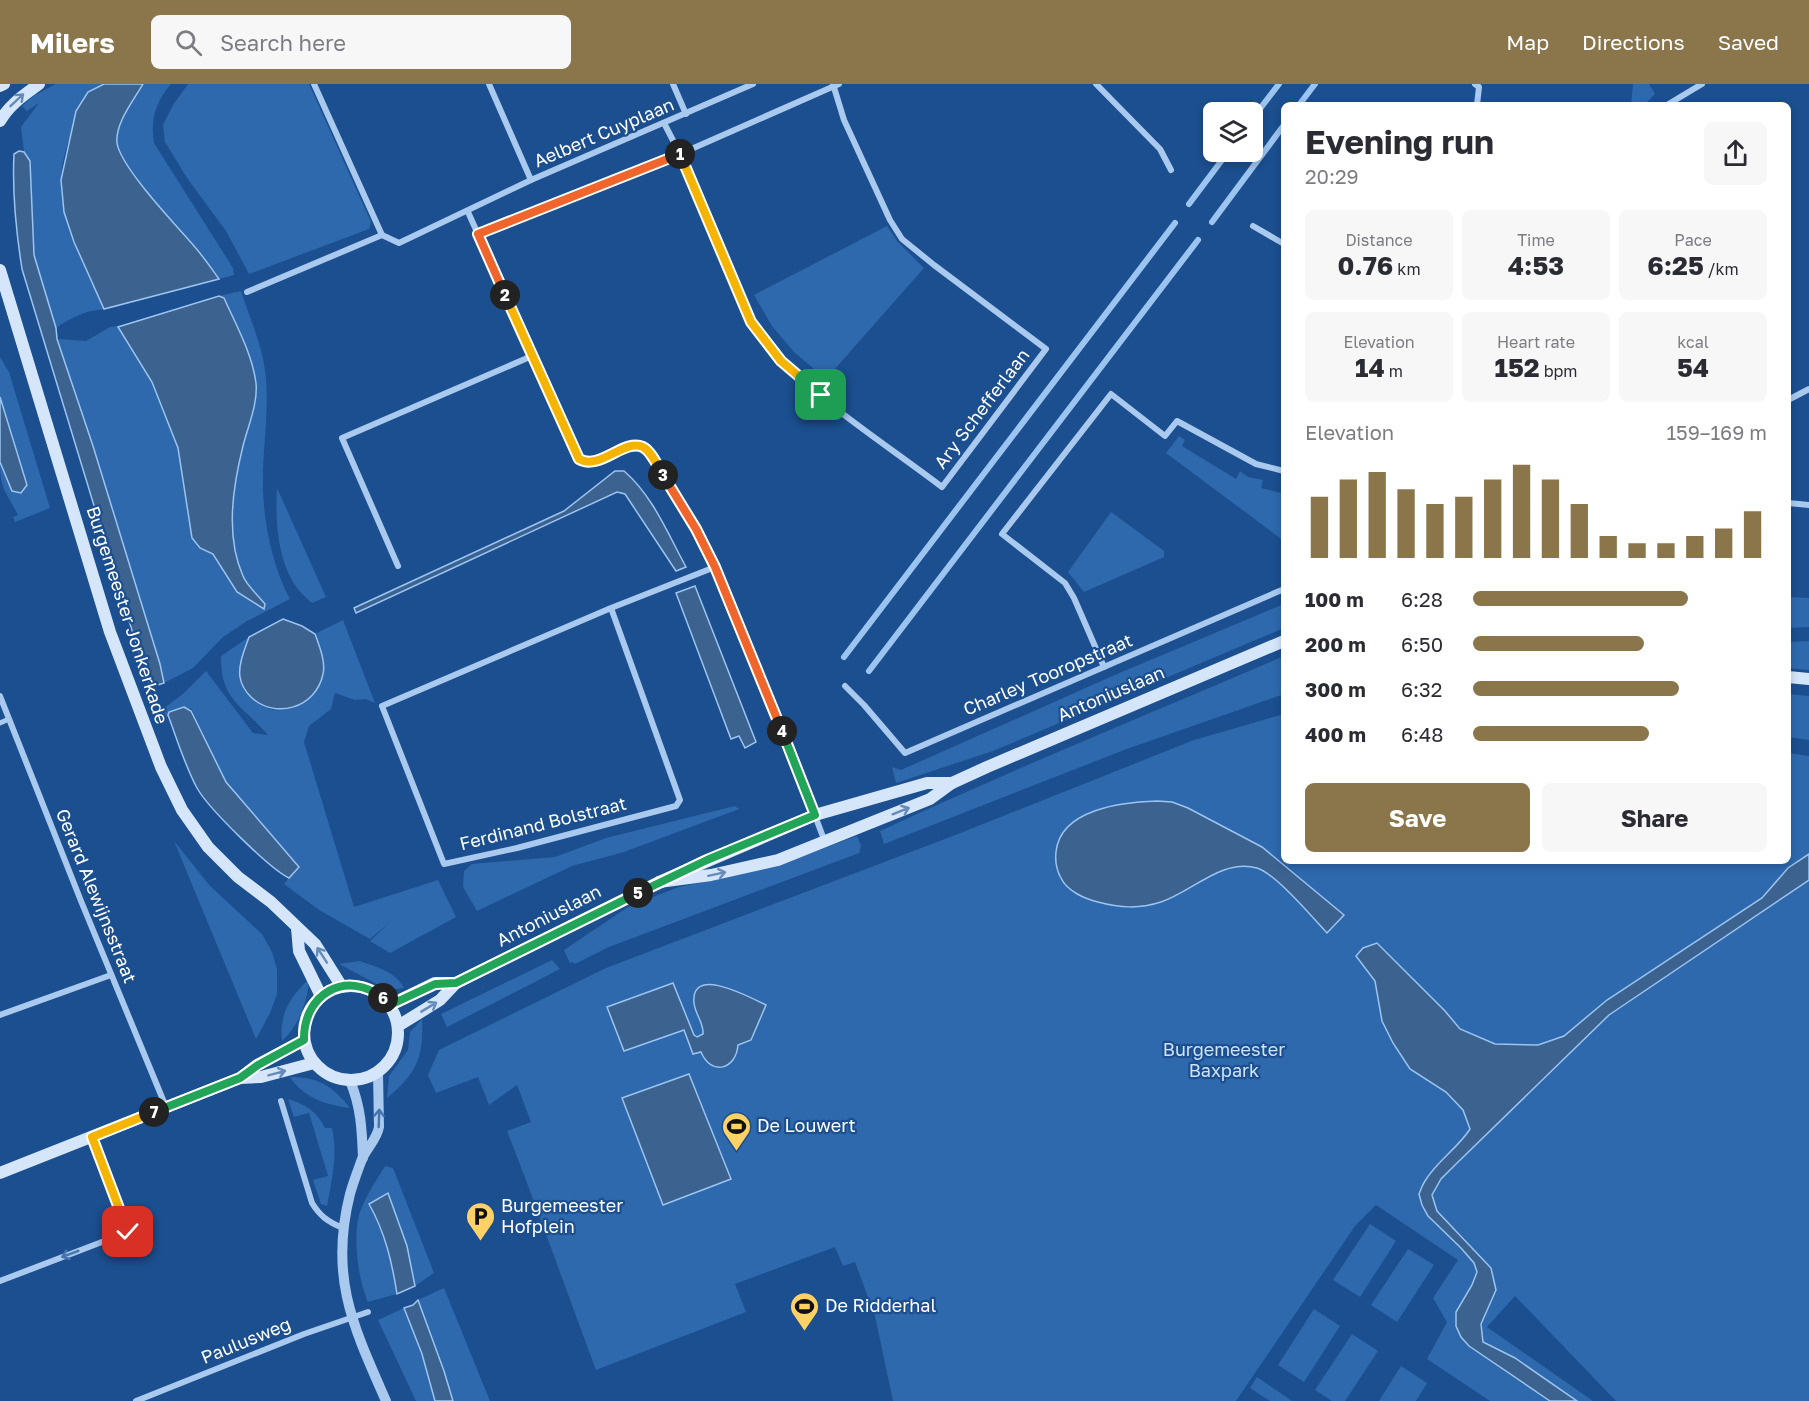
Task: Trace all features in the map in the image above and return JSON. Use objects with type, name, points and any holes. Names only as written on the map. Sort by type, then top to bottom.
[{"type":"main road","points":[[0,86],[4,84]]},
{"type":"main road","points":[[0,122],[22,95],[39,84]]},
{"type":"main road","name":"Burgemeester Jonkerkade","points":[[0,270],[5,305],[110,632],[161,767],[182,810],[208,847],[237,877],[271,902],[315,944],[342,987]]},
{"type":"main road","name":"Antoniuslaan","points":[[659,882],[711,875],[778,860],[825,842],[930,799],[952,783],[1281,642]]},
{"type":"main road","points":[[1791,677],[1809,679]]},
{"type":"main road","name":"Antoniuslaan","points":[[398,1026],[440,1000],[456,983],[659,882],[815,815],[927,783],[952,783]]},
{"type":"main road","points":[[297,928],[299,951],[321,996]]},
{"type":"main road","name":"Antoniuslaan","points":[[390,1005],[435,984],[456,983]]},
{"type":"main road","points":[[353,986],[374,991],[390,1005],[398,1026],[395,1053],[388,1064],[378,1073],[364,1079],[350,1081],[330,1076],[314,1063],[307,1052],[304,1040],[307,1015],[321,996],[342,987],[353,986]]},
{"type":"main road","points":[[0,1173],[240,1078],[258,1065],[304,1040]]},
{"type":"main road","points":[[240,1078],[261,1077],[314,1063]]},
{"type":"street","points":[[247,292],[382,235],[314,84]]},
{"type":"street","points":[[489,84],[531,180]]},
{"type":"street","points":[[673,84],[686,114]]},
{"type":"street","name":"Aelbert Cuyplaan","points":[[382,235],[399,243],[531,180],[753,84]]},
{"type":"street","points":[[1096,84],[1160,149],[1171,170]]},
{"type":"street","points":[[1475,84],[1479,87],[1478,102]]},
{"type":"street","points":[[1672,102],[1702,84]]},
{"type":"street","points":[[478,234],[680,154],[835,85]]},
{"type":"street","name":"Ary Schefferlaan","points":[[680,154],[751,322],[781,361],[821,395],[942,487],[1046,349],[902,239],[890,220],[844,120],[835,85]]},
{"type":"street","points":[[664,123],[680,154]]},
{"type":"street","points":[[468,212],[579,459],[590,463],[634,445],[643,447],[650,453],[696,529],[715,567],[770,699],[825,842]]},
{"type":"street","points":[[1253,226],[1281,242]]},
{"type":"street","points":[[398,566],[342,438],[532,356]]},
{"type":"street","points":[[1791,398],[1809,389]]},
{"type":"street","points":[[1104,668],[1074,598],[1065,583],[1002,534],[1111,394],[1165,436],[1177,421],[1256,464],[1281,470]]},
{"type":"street","points":[[1791,503],[1809,505]]},
{"type":"street","name":"Ferdinand Bolstraat","points":[[611,608],[680,800],[676,806],[517,848],[444,864],[382,706],[611,608],[715,567]]},
{"type":"street","name":"Charley Tooropstraat","points":[[845,687],[864,705],[905,753],[1281,590]]},
{"type":"street","name":"Gerard Alewijnsstraat","points":[[0,696],[166,1107]]},
{"type":"street","points":[[0,723],[9,719]]},
{"type":"street","points":[[0,1016],[111,975]]},
{"type":"street","points":[[378,1073],[379,1127],[363,1158],[351,1192],[343,1228],[341,1268],[351,1317],[386,1401]]},
{"type":"street","points":[[350,1081],[359,1110],[363,1158]]},
{"type":"street","points":[[281,1101],[312,1203],[318,1213],[328,1222],[343,1228]]},
{"type":"street","points":[[0,1281],[128,1232],[92,1137]]},
{"type":"street","name":"Paulusweg","points":[[136,1401],[304,1334],[368,1312]]},
{"type":"green space","points":[[56,84],[104,84],[88,92],[67,147],[61,182],[65,215],[70,231],[104,309],[78,315],[56,328],[34,255],[30,161],[24,152],[21,127],[39,103],[27,111],[22,106],[35,95]]},
{"type":"green space","points":[[143,84],[171,84],[161,97],[155,111],[154,143],[233,268],[234,275],[219,279],[138,181],[121,154],[117,143],[119,128]]},
{"type":"green space","points":[[188,84],[309,84],[371,222],[369,229],[249,274],[226,231],[187,178],[165,142],[163,125],[173,105]]},
{"type":"green space","points":[[1633,84],[1649,84],[1655,94],[1647,102],[1631,102]]},
{"type":"green space","points":[[887,226],[897,241],[924,268],[826,379],[794,352],[772,326],[754,295]]},
{"type":"green space","points":[[241,291],[260,345],[265,368],[267,407],[263,489],[265,517],[274,560],[290,599],[247,621],[223,637],[193,668],[164,683],[93,446],[57,339],[86,341],[110,327],[124,325],[118,327],[152,382],[178,448],[192,538],[200,548],[213,554],[237,592],[264,609],[265,604],[242,576],[237,561],[232,528],[236,478],[254,407],[256,383],[243,339],[224,298],[219,296]]},
{"type":"green space","points":[[0,357],[9,372],[50,508],[15,522],[13,517],[18,515],[3,485],[0,462],[12,491],[27,485],[0,397]]},
{"type":"green space","points":[[1179,436],[1185,440],[1182,446],[1236,479],[1240,471],[1248,477],[1263,480],[1261,488],[1281,493],[1281,539],[1166,453]]},
{"type":"green space","points":[[277,488],[326,597],[312,603],[301,593],[285,566],[278,535]]},
{"type":"green space","points":[[1111,512],[1164,551],[1164,557],[1084,592],[1068,572]]},
{"type":"green space","points":[[1791,597],[1809,598],[1809,627],[1791,628]]},
{"type":"green space","points":[[1281,605],[1281,629],[993,751],[896,783],[892,767],[901,770],[1117,674]]},
{"type":"green space","points":[[343,620],[375,703],[366,699],[355,700],[335,693],[331,709],[309,726],[304,742],[354,907],[438,880],[456,917],[390,953],[370,941],[390,922],[370,939],[319,910],[284,884],[299,866],[226,782],[191,708],[164,718],[163,709],[183,694],[206,671],[253,733],[268,735],[229,693],[222,671],[221,656],[249,637],[242,661],[242,681],[251,697],[273,710],[322,655],[315,634]]},
{"type":"green space","points":[[1809,641],[1809,670],[1791,668],[1791,642]]},
{"type":"green space","points":[[1281,657],[1281,695],[1124,750],[884,844],[880,831]]},
{"type":"green space","points":[[1791,694],[1809,696],[1809,740],[1791,737]]},
{"type":"green space","name":"Burgemeester Baxpark","points":[[1281,715],[1281,864],[1791,864],[1791,753],[1809,756],[1809,857],[1768,891],[1763,898],[1705,935],[1470,1129],[1436,1168],[1419,1194],[1428,1216],[1464,1251],[1475,1265],[1477,1272],[1476,1279],[1457,1311],[1458,1331],[1469,1346],[1550,1401],[1490,1401],[1427,1359],[1447,1322],[1433,1298],[1458,1260],[1376,1205],[1355,1226],[1236,1401],[893,1401],[875,1316],[855,1262],[843,1266],[835,1247],[735,1284],[746,1312],[596,1370],[507,1131],[531,1122],[517,1085],[489,1105],[478,1077],[436,1093],[428,1075],[439,1050],[606,968],[958,834],[1194,740]]},
{"type":"green space","points":[[735,806],[739,809],[624,852],[572,866],[477,911],[463,887],[464,871],[472,864],[555,857],[606,838]]},
{"type":"green space","points":[[857,836],[861,846],[859,853],[609,947],[575,964],[570,963],[564,950],[628,907],[653,897],[679,887],[770,868]]},
{"type":"green space","points":[[174,841],[210,886],[262,934],[272,952],[277,969],[277,994],[256,1039]]},
{"type":"green space","points":[[1809,880],[1809,1401],[1616,1401],[1515,1296],[1487,1327],[1593,1401],[1577,1401],[1515,1358],[1483,1342],[1481,1324],[1496,1290],[1465,1239],[1437,1211],[1432,1195],[1441,1179],[1609,1015]]},
{"type":"green space","points":[[552,960],[560,969],[447,1027],[441,1014]]},
{"type":"green space","points":[[359,961],[396,977],[404,988],[388,990],[339,964]]},
{"type":"green space","points":[[309,979],[307,996],[301,1013],[293,1029],[282,1041],[282,1022],[287,1007],[296,992]]},
{"type":"green space","points":[[422,1019],[420,1054],[412,1072],[387,1098],[389,1076],[408,1050],[410,1032]]},
{"type":"green space","points":[[290,1077],[300,1077],[324,1084],[350,1108],[316,1099],[302,1090]]},
{"type":"green space","points":[[288,1099],[310,1109],[325,1128],[332,1128],[334,1157],[327,1206],[321,1204],[313,1180],[328,1176],[309,1113],[294,1117]]},
{"type":"green space","points":[[385,1166],[393,1168],[434,1273],[415,1286],[405,1240],[388,1193],[369,1204],[387,1248],[397,1294],[368,1302],[364,1293],[358,1259],[357,1225],[364,1202]]},
{"type":"green space","points":[[1370,1224],[1396,1241],[1360,1297],[1333,1280]]},
{"type":"green space","points":[[1408,1249],[1434,1265],[1397,1322],[1371,1305]]},
{"type":"green space","points":[[444,1288],[490,1401],[453,1401],[418,1300]]},
{"type":"green space","points":[[404,1308],[422,1354],[435,1401],[416,1401],[378,1320]]},
{"type":"green space","points":[[1314,1309],[1340,1326],[1304,1382],[1278,1365]]},
{"type":"green space","points":[[1352,1334],[1378,1351],[1345,1401],[1332,1401],[1315,1390]]},
{"type":"green space","points":[[1401,1366],[1427,1383],[1416,1401],[1379,1401]]},
{"type":"green space","points":[[1257,1377],[1292,1401],[1270,1401],[1250,1388]]},
{"type":"shaded area","points":[[104,84],[143,84],[119,128],[117,143],[121,154],[138,181],[219,279],[104,309],[74,242],[64,212],[61,180],[76,111],[88,92]]},
{"type":"shaded area","points":[[19,151],[24,152],[30,161],[34,255],[56,328],[57,339],[93,446],[160,664],[164,683],[151,687],[22,269],[16,226],[14,183],[14,154]]},
{"type":"shaded area","points":[[219,296],[224,298],[243,339],[256,383],[254,407],[236,478],[232,528],[237,561],[245,580],[265,604],[264,609],[237,592],[213,554],[200,548],[192,538],[178,448],[152,382],[118,327]]},
{"type":"shaded area","points":[[0,397],[27,485],[21,493],[12,491],[0,462]]},
{"type":"shaded area","points":[[615,471],[624,471],[652,504],[686,567],[676,571],[625,494],[617,492],[356,613],[354,608],[564,511]]},
{"type":"shaded area","points":[[695,586],[756,742],[745,748],[739,736],[731,739],[676,593]]},
{"type":"shaded area","points":[[283,619],[315,634],[324,669],[319,686],[312,695],[293,707],[282,709],[271,708],[251,697],[241,680],[240,667],[249,637]]},
{"type":"shaded area","points":[[184,707],[191,711],[226,782],[299,867],[289,878],[268,863],[240,837],[213,809],[197,788],[168,715],[169,712]]},
{"type":"shaded area","points":[[1172,802],[1188,808],[1262,847],[1344,915],[1327,933],[1274,878],[1257,868],[1244,866],[1219,872],[1173,897],[1145,906],[1106,904],[1082,897],[1067,887],[1059,875],[1056,852],[1060,838],[1069,826],[1081,817],[1127,803]]},
{"type":"shaded area","points":[[1809,854],[1809,880],[1609,1015],[1441,1179],[1432,1195],[1437,1211],[1491,1268],[1496,1290],[1481,1324],[1483,1342],[1515,1358],[1577,1401],[1550,1401],[1469,1346],[1461,1337],[1456,1326],[1456,1312],[1477,1272],[1474,1263],[1461,1248],[1428,1216],[1419,1194],[1430,1174],[1470,1129],[1463,1110],[1446,1092],[1410,1069],[1382,1021],[1375,981],[1356,956],[1363,948],[1377,943],[1460,1029],[1495,1044],[1538,1045],[1564,1036],[1607,1000],[1762,898],[1788,868]]},
{"type":"shaded area","points":[[673,983],[694,1035],[697,1037],[703,1034],[694,1003],[695,992],[701,986],[723,987],[766,1005],[751,1040],[738,1045],[733,1060],[728,1065],[717,1067],[705,1060],[701,1052],[693,1054],[684,1030],[624,1051],[607,1007]]},
{"type":"shaded area","points":[[689,1074],[731,1179],[663,1205],[622,1098]]},
{"type":"shaded area","points":[[388,1193],[407,1246],[415,1286],[397,1294],[387,1248],[369,1204]]},
{"type":"shaded area","points":[[418,1300],[453,1401],[435,1401],[422,1354],[404,1308],[413,1305]]},
{"type":"waterway","points":[[1263,105],[1279,84]]},
{"type":"waterway","points":[[1301,102],[1315,84]]},
{"type":"waterway","points":[[1212,222],[1281,129]]},
{"type":"waterway","points":[[1189,204],[1220,162]]},
{"type":"waterway","points":[[844,657],[1175,223]]},
{"type":"waterway","points":[[869,671],[1198,240]]},
{"type":"place","name":"De Louwert","points":[[736,1152]]},
{"type":"place","name":"Burgemeester Hofplein","points":[[480,1242]]},
{"type":"place","name":"De Ridderhal","points":[[804,1332]]},
{"type":"route","points":[[128,1232],[92,1137],[240,1078],[258,1065],[304,1040],[307,1015],[321,996],[331,990],[353,986],[374,991],[390,1005],[435,984],[456,983],[659,882],[815,815],[770,699],[715,567],[696,529],[650,453],[643,447],[634,445],[590,463],[579,459],[478,234],[680,154],[751,322],[781,361],[821,395]]}]
